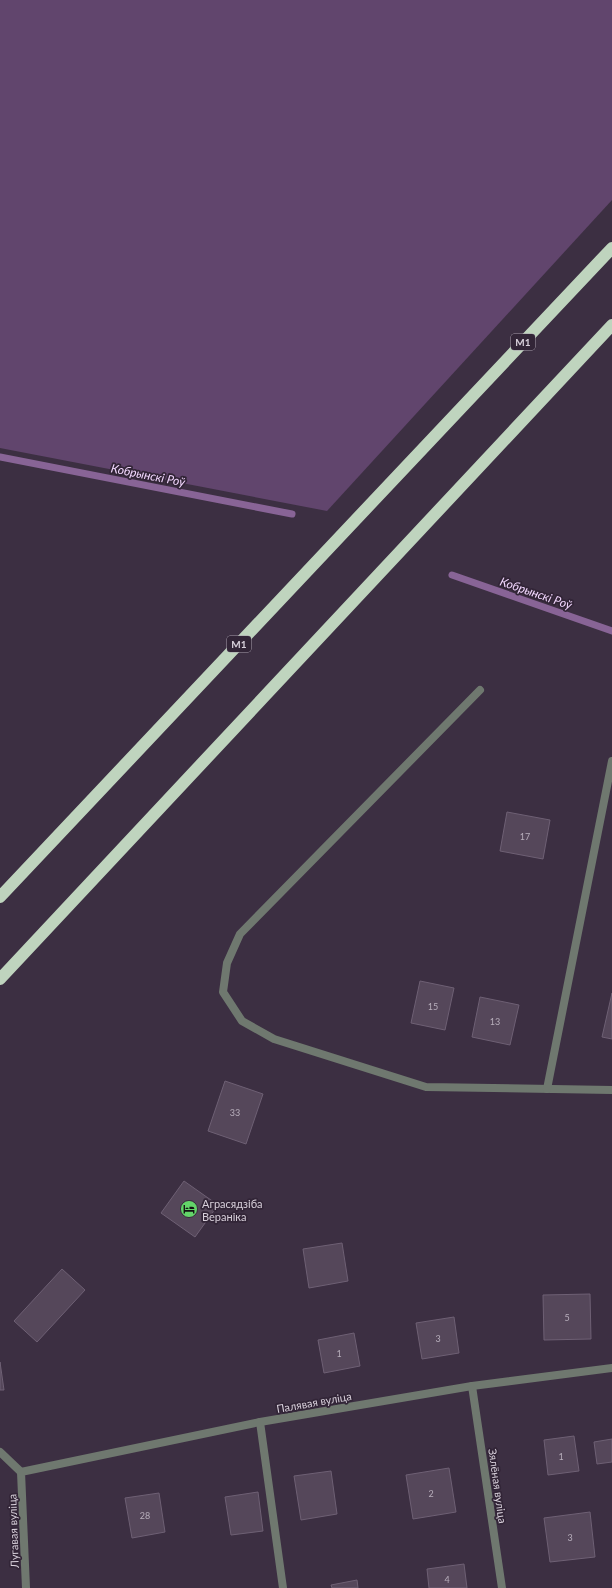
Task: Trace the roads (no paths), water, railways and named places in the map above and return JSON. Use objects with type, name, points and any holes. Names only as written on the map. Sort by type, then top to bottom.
[{"type":"highway","name":"М1","points":[[0,897],[612,248]]},
{"type":"highway","points":[[0,979],[612,325]]},
{"type":"street","points":[[480,690],[240,934],[227,963],[223,992],[242,1021],[274,1039],[426,1087],[612,1090]]},
{"type":"street","points":[[547,1089],[612,761]]},
{"type":"street","name":"Палявая вуліца","points":[[22,1472],[260,1422],[472,1386],[612,1368]]},
{"type":"street","name":"Зялёная вуліца","points":[[472,1386],[502,1588]]},
{"type":"street","points":[[260,1422],[283,1588]]},
{"type":"street","points":[[0,1452],[22,1472]]},
{"type":"street","name":"Лугавая вуліца","points":[[22,1472],[26,1588]]},
{"type":"waterway","name":"Кобрынскі Роў","points":[[0,457],[292,514]]},
{"type":"waterway","name":"Кобрынскі Роў","points":[[452,575],[612,631]]},
{"type":"place","name":"Аграсядзіба Вераніка","points":[[189,1209]]}]
